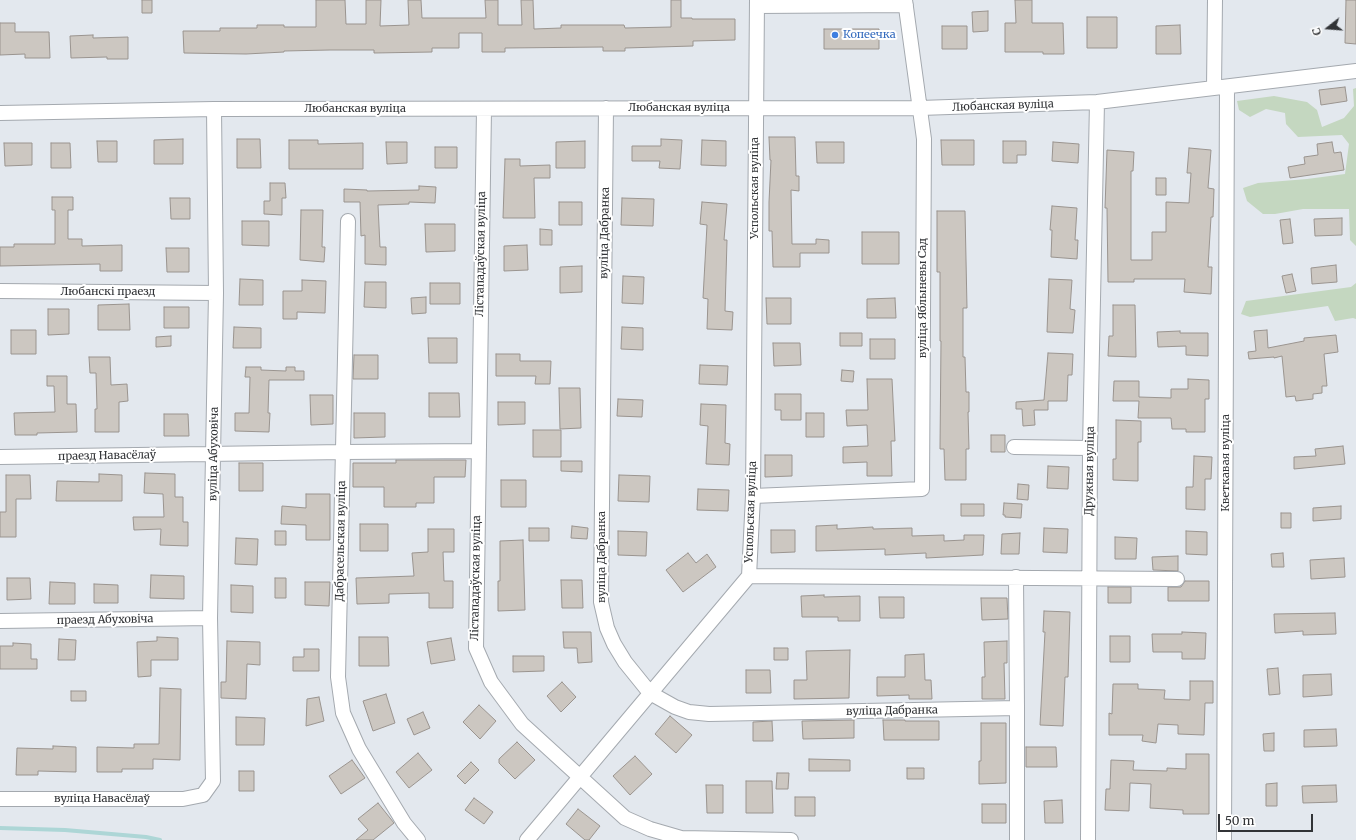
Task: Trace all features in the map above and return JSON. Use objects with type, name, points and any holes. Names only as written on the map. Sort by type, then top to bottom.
[{"type":"street","name":"Кветкавая вуліца","points":[[1215,0],[1221,88],[1224,840]]},
{"type":"street","points":[[757,3],[905,2]]},
{"type":"street","name":"вуліца Яблыневы Сад","points":[[753,496],[922,489],[924,139],[905,2]]},
{"type":"street","name":"Успольская вуліца","points":[[757,3],[753,496],[749,576],[1177,579]]},
{"type":"street","name":"Любанская вуліца","points":[[0,113],[214,109],[920,108],[1097,102],[1356,71]]},
{"type":"street","name":"Дружная вуліца","points":[[1088,840],[1090,448],[1097,102]]},
{"type":"street","name":"вуліца Дабранка","points":[[606,108],[601,602],[607,628],[614,644],[625,662],[650,693],[675,707],[689,712],[709,714],[1017,708]]},
{"type":"street","name":"вуліца Абуховіча","points":[[203,796],[213,781],[210,618],[216,293],[214,109]]},
{"type":"street","name":"Лістападаўская вуліца","points":[[484,109],[476,648],[491,682],[522,724],[625,818],[681,838],[791,840]]},
{"type":"street","name":"Дабрасельская вуліца","points":[[348,221],[338,677],[344,714],[359,750],[404,823],[418,840]]},
{"type":"street","name":"Любанскі праезд","points":[[0,291],[216,293]]},
{"type":"street","points":[[1014,447],[1090,448]]},
{"type":"street","name":"праезд Навасёлаў","points":[[0,457],[478,451]]},
{"type":"street","points":[[527,840],[749,576]]},
{"type":"street","points":[[1016,578],[1017,840]]},
{"type":"street","name":"праезд Абуховіча","points":[[0,621],[210,618]]},
{"type":"street","name":"вуліца Навасёлаў","points":[[0,799],[183,799],[203,796]]},
{"type":"green space","points":[[1356,88],[1356,246],[1350,240],[1349,209],[1303,209],[1275,214],[1263,214],[1247,201],[1243,188],[1258,183],[1345,174],[1349,144],[1342,135],[1298,137],[1286,124],[1285,113],[1266,109],[1250,117],[1239,110],[1237,101],[1274,96],[1307,102],[1317,110],[1322,127],[1344,118],[1354,106],[1353,89]]},
{"type":"green space","points":[[1356,283],[1356,319],[1353,318],[1335,321],[1328,306],[1250,317],[1241,314],[1246,301],[1351,287]]},
{"type":"building","points":[[142,0],[152,0],[152,13],[142,13]]},
{"type":"building","points":[[316,0],[345,0],[346,24],[366,24],[366,0],[381,0],[380,26],[409,25],[408,0],[421,0],[422,18],[486,18],[485,0],[498,0],[498,25],[522,25],[521,0],[533,0],[534,29],[561,28],[561,25],[624,25],[625,28],[671,27],[671,0],[681,0],[681,18],[735,19],[735,40],[693,41],[693,46],[625,48],[625,51],[603,51],[603,47],[505,48],[505,52],[482,52],[482,33],[459,33],[459,48],[432,48],[432,52],[374,53],[374,50],[330,50],[246,54],[184,53],[183,31],[220,31],[220,28],[257,28],[257,25],[316,27]]},
{"type":"building","points":[[1015,0],[1032,0],[1032,23],[1063,23],[1064,54],[1043,54],[1043,52],[1005,52],[1005,23],[1016,23]]},
{"type":"building","points":[[1346,0],[1356,0],[1356,44],[1345,43]]},
{"type":"building","points":[[988,11],[988,31],[973,32],[972,12]]},
{"type":"building","points":[[1087,17],[1117,17],[1117,48],[1087,48]]},
{"type":"building","points":[[0,23],[15,23],[15,32],[49,32],[50,58],[25,58],[25,54],[0,55]]},
{"type":"building","points":[[1180,25],[1181,54],[1156,54],[1156,26]]},
{"type":"building","points":[[942,26],[967,26],[967,49],[942,49]]},
{"type":"building","points":[[824,29],[879,29],[879,49],[824,49]]},
{"type":"building","points":[[93,35],[93,38],[128,37],[128,59],[107,59],[107,57],[71,58],[70,36]]},
{"type":"building","points":[[1345,87],[1347,101],[1321,105],[1319,90]]},
{"type":"building","points":[[769,137],[795,137],[796,176],[799,176],[799,191],[791,190],[792,244],[816,244],[816,239],[829,240],[829,253],[800,253],[800,267],[773,267],[772,231],[769,231],[771,160]]},
{"type":"building","points":[[183,139],[183,164],[154,164],[154,140]]},
{"type":"building","points":[[237,139],[260,139],[261,168],[237,168]]},
{"type":"building","points":[[661,139],[682,140],[680,169],[659,168],[660,161],[632,161],[632,146],[661,146]]},
{"type":"building","points":[[289,140],[318,140],[318,144],[363,143],[363,169],[289,169]]},
{"type":"building","points":[[702,140],[726,141],[726,166],[701,165]]},
{"type":"building","points":[[941,140],[974,140],[974,165],[942,165]]},
{"type":"building","points":[[97,141],[117,141],[117,162],[98,162]]},
{"type":"building","points":[[585,141],[585,168],[556,168],[556,142]]},
{"type":"building","points":[[1003,141],[1026,141],[1026,155],[1017,155],[1017,163],[1003,163]]},
{"type":"building","points":[[386,142],[407,142],[407,163],[387,164]]},
{"type":"building","points":[[816,142],[844,142],[844,163],[817,163]]},
{"type":"building","points":[[1053,142],[1079,144],[1078,163],[1052,161]]},
{"type":"building","points":[[1332,142],[1334,153],[1341,152],[1344,170],[1290,178],[1288,167],[1305,164],[1304,157],[1318,155],[1317,144]]},
{"type":"building","points":[[4,143],[32,143],[32,165],[5,166]]},
{"type":"building","points":[[51,143],[70,143],[71,168],[51,168]]},
{"type":"building","points":[[435,147],[457,147],[457,168],[435,168]]},
{"type":"building","points":[[1189,148],[1211,150],[1208,188],[1214,189],[1208,267],[1212,267],[1211,294],[1184,292],[1185,279],[1134,279],[1134,282],[1108,282],[1107,208],[1105,208],[1107,150],[1134,152],[1133,171],[1131,171],[1131,260],[1152,260],[1152,232],[1166,232],[1166,202],[1189,203],[1191,173],[1187,173]]},
{"type":"building","points":[[505,159],[520,159],[520,166],[550,165],[550,178],[534,178],[535,218],[503,218]]},
{"type":"building","points":[[1156,178],[1166,178],[1166,195],[1156,195]]},
{"type":"building","points":[[270,183],[285,183],[286,198],[282,198],[282,215],[264,214],[264,201],[270,201]]},
{"type":"building","points":[[419,186],[436,187],[435,203],[409,202],[409,204],[378,205],[380,247],[386,247],[386,265],[365,264],[365,235],[361,236],[360,202],[344,202],[344,189],[367,191],[419,190]]},
{"type":"building","points":[[52,197],[73,197],[73,210],[68,210],[68,239],[82,239],[82,246],[122,245],[122,271],[100,271],[100,264],[0,266],[0,247],[14,247],[14,244],[55,244],[55,210],[52,210]]},
{"type":"building","points":[[170,198],[190,198],[190,219],[171,219]]},
{"type":"building","points":[[622,198],[654,199],[653,226],[621,225]]},
{"type":"building","points":[[559,202],[582,202],[582,225],[559,225]]},
{"type":"building","points":[[702,202],[727,204],[724,240],[727,240],[725,311],[733,312],[732,330],[707,329],[708,299],[703,298],[707,225],[700,224]]},
{"type":"building","points":[[1052,206],[1077,208],[1075,240],[1078,240],[1077,259],[1051,257],[1052,230],[1050,230]]},
{"type":"building","points":[[301,210],[323,210],[322,247],[325,247],[324,262],[300,260]]},
{"type":"building","points":[[937,211],[965,211],[967,308],[963,308],[963,357],[965,357],[966,392],[969,392],[969,449],[966,449],[966,480],[945,480],[944,449],[940,449],[941,341],[940,272],[937,272]]},
{"type":"building","points":[[1342,218],[1342,235],[1315,236],[1314,219]]},
{"type":"building","points":[[1290,219],[1293,243],[1283,244],[1280,220]]},
{"type":"building","points":[[242,221],[269,221],[269,246],[242,245]]},
{"type":"building","points":[[425,224],[455,224],[455,251],[426,252]]},
{"type":"building","points":[[540,229],[552,230],[552,245],[540,245]]},
{"type":"building","points":[[862,232],[899,232],[899,264],[862,264]]},
{"type":"building","points":[[527,245],[528,270],[504,271],[504,246]]},
{"type":"building","points":[[166,248],[189,248],[189,272],[167,272]]},
{"type":"building","points":[[1336,265],[1337,282],[1312,284],[1311,268]]},
{"type":"building","points":[[582,266],[582,292],[560,293],[560,267]]},
{"type":"building","points":[[1292,274],[1296,291],[1286,293],[1282,276]]},
{"type":"building","points":[[623,276],[644,277],[643,304],[622,303]]},
{"type":"building","points":[[240,279],[263,280],[263,305],[239,305]]},
{"type":"building","points":[[1049,279],[1072,280],[1070,309],[1075,310],[1073,333],[1047,332]]},
{"type":"building","points":[[302,280],[326,281],[325,313],[297,312],[297,319],[283,319],[283,291],[302,291]]},
{"type":"building","points":[[365,282],[386,282],[386,308],[364,307]]},
{"type":"building","points":[[430,283],[460,283],[460,304],[430,304]]},
{"type":"building","points":[[426,297],[426,313],[412,314],[411,298]]},
{"type":"building","points":[[766,298],[791,298],[791,324],[767,324]]},
{"type":"building","points":[[895,298],[896,318],[867,318],[867,299]]},
{"type":"building","points":[[129,304],[130,330],[98,330],[98,305]]},
{"type":"building","points":[[1113,305],[1135,305],[1136,357],[1108,356],[1109,336],[1113,336]]},
{"type":"building","points":[[164,307],[189,307],[189,328],[164,328]]},
{"type":"building","points":[[48,309],[69,309],[69,334],[48,335]]},
{"type":"building","points":[[234,327],[261,328],[261,348],[233,348]]},
{"type":"building","points":[[622,327],[643,328],[643,350],[621,349]]},
{"type":"building","points":[[11,330],[36,330],[36,354],[11,354]]},
{"type":"building","points":[[1267,330],[1268,348],[1304,341],[1304,338],[1336,335],[1338,352],[1324,354],[1327,386],[1322,386],[1322,393],[1313,394],[1313,399],[1296,401],[1295,396],[1286,397],[1282,356],[1274,358],[1249,359],[1248,352],[1256,351],[1254,331]]},
{"type":"building","points":[[1180,331],[1180,333],[1208,333],[1208,356],[1186,355],[1186,346],[1158,347],[1157,332]]},
{"type":"building","points":[[840,333],[862,333],[862,346],[840,346]]},
{"type":"building","points":[[171,336],[171,346],[156,347],[156,337]]},
{"type":"building","points":[[428,338],[457,338],[457,363],[429,363]]},
{"type":"building","points":[[870,339],[895,339],[895,359],[870,359]]},
{"type":"building","points":[[773,343],[800,343],[801,365],[774,366]]},
{"type":"building","points":[[1048,353],[1073,354],[1072,375],[1068,375],[1067,401],[1048,401],[1048,410],[1034,410],[1035,425],[1023,426],[1022,409],[1016,409],[1016,402],[1044,400]]},
{"type":"building","points":[[496,354],[520,354],[520,361],[551,361],[550,384],[535,384],[536,376],[496,376]]},
{"type":"building","points":[[354,355],[378,355],[378,379],[353,379]]},
{"type":"building","points":[[89,357],[110,357],[111,385],[127,384],[128,401],[119,402],[119,432],[95,432],[95,409],[97,409],[96,373],[90,373]]},
{"type":"building","points":[[700,365],[728,366],[727,385],[699,384]]},
{"type":"building","points":[[246,367],[261,367],[261,370],[286,371],[286,367],[295,367],[295,371],[304,371],[304,380],[269,380],[269,432],[235,431],[235,413],[249,413],[250,377],[245,377]]},
{"type":"building","points":[[842,370],[854,371],[853,382],[841,381]]},
{"type":"building","points":[[47,376],[67,376],[67,404],[76,404],[77,432],[15,435],[14,413],[55,412],[54,386],[47,386]]},
{"type":"building","points":[[867,379],[892,379],[895,441],[891,441],[892,476],[867,476],[867,462],[843,463],[843,447],[868,446],[867,425],[847,426],[846,410],[868,410]]},
{"type":"building","points":[[1188,379],[1209,380],[1209,399],[1205,399],[1205,432],[1186,432],[1186,429],[1172,429],[1171,418],[1138,418],[1139,401],[1113,401],[1114,381],[1139,381],[1139,397],[1171,398],[1171,389],[1188,389]]},
{"type":"building","points":[[559,388],[580,388],[581,428],[560,429]]},
{"type":"building","points":[[429,393],[459,393],[460,417],[429,417]]},
{"type":"building","points":[[775,394],[801,394],[801,420],[781,420],[781,410],[775,410]]},
{"type":"building","points":[[310,395],[333,395],[333,424],[311,425]]},
{"type":"building","points":[[618,399],[643,400],[642,417],[617,416]]},
{"type":"building","points":[[498,402],[525,402],[525,424],[498,425]]},
{"type":"building","points":[[701,404],[726,405],[725,443],[730,444],[729,465],[706,464],[708,426],[700,425]]},
{"type":"building","points":[[354,413],[385,413],[385,437],[354,438]]},
{"type":"building","points":[[806,413],[824,413],[824,437],[806,437]]},
{"type":"building","points":[[164,414],[188,414],[189,436],[164,436]]},
{"type":"building","points":[[1116,420],[1141,421],[1141,442],[1138,442],[1138,481],[1113,480],[1113,459],[1116,459]]},
{"type":"building","points":[[533,430],[561,430],[561,457],[533,457]]},
{"type":"building","points":[[991,435],[1005,435],[1005,452],[991,452]]},
{"type":"building","points":[[1343,446],[1345,464],[1294,469],[1294,457],[1316,456],[1315,449]]},
{"type":"building","points":[[765,455],[792,455],[792,476],[765,477]]},
{"type":"building","points":[[1194,456],[1212,457],[1211,479],[1205,479],[1205,510],[1186,509],[1186,487],[1193,487]]},
{"type":"building","points":[[396,460],[466,460],[465,477],[434,477],[434,503],[416,503],[416,507],[384,507],[384,487],[353,487],[353,463],[396,463]]},
{"type":"building","points":[[561,461],[582,461],[582,472],[561,471]]},
{"type":"building","points":[[239,463],[263,463],[263,491],[239,491]]},
{"type":"building","points":[[1048,466],[1069,467],[1068,489],[1047,488]]},
{"type":"building","points":[[145,473],[175,474],[175,497],[183,497],[183,522],[188,522],[188,546],[160,545],[161,529],[134,530],[133,517],[164,517],[163,494],[144,493]]},
{"type":"building","points":[[99,474],[122,475],[122,501],[56,501],[57,481],[99,482]]},
{"type":"building","points":[[6,475],[30,475],[31,499],[16,499],[16,537],[0,537],[0,512],[6,512]]},
{"type":"building","points":[[619,475],[650,476],[649,502],[618,501]]},
{"type":"building","points":[[501,480],[526,480],[526,507],[501,507]]},
{"type":"building","points":[[1018,484],[1029,485],[1028,500],[1017,499]]},
{"type":"building","points":[[698,489],[729,490],[728,511],[697,510]]},
{"type":"building","points":[[306,494],[330,494],[330,540],[306,540],[306,525],[281,524],[282,506],[306,508]]},
{"type":"building","points":[[1004,503],[1022,504],[1021,518],[1005,517],[1005,515],[1003,515]]},
{"type":"building","points":[[961,504],[984,504],[984,516],[961,516]]},
{"type":"building","points":[[1341,506],[1341,519],[1313,521],[1313,508]]},
{"type":"building","points":[[1281,513],[1291,513],[1291,528],[1281,528]]},
{"type":"building","points":[[360,524],[388,524],[388,551],[360,551]]},
{"type":"building","points":[[837,525],[837,529],[873,527],[873,529],[912,528],[912,536],[944,535],[944,541],[964,540],[964,535],[984,535],[983,555],[926,558],[926,553],[885,555],[885,549],[816,551],[816,526]]},
{"type":"building","points":[[572,526],[588,528],[587,539],[571,538]]},
{"type":"building","points":[[529,528],[549,528],[549,541],[529,541]]},
{"type":"building","points":[[1044,528],[1068,529],[1067,553],[1043,552]]},
{"type":"building","points":[[428,529],[454,529],[454,552],[443,552],[444,581],[453,581],[453,608],[429,608],[429,593],[389,594],[389,603],[357,604],[356,578],[414,576],[412,553],[428,552]]},
{"type":"building","points":[[771,530],[795,530],[795,552],[771,553]]},
{"type":"building","points":[[275,531],[286,531],[286,545],[275,545]]},
{"type":"building","points":[[618,531],[647,532],[646,556],[618,555]]},
{"type":"building","points":[[1186,531],[1207,532],[1207,555],[1186,554]]},
{"type":"building","points":[[1020,533],[1019,554],[1001,554],[1002,534]]},
{"type":"building","points":[[1115,537],[1137,538],[1136,559],[1115,559]]},
{"type":"building","points":[[236,538],[258,539],[257,565],[235,564]]},
{"type":"building","points":[[523,540],[525,610],[498,611],[500,541]]},
{"type":"building","points":[[688,553],[696,563],[707,554],[716,567],[683,592],[666,570]]},
{"type":"building","points":[[1283,553],[1284,567],[1272,567],[1271,554]]},
{"type":"building","points":[[1178,556],[1178,571],[1153,570],[1152,557]]},
{"type":"building","points":[[1344,558],[1345,577],[1311,579],[1310,560]]},
{"type":"building","points":[[151,575],[184,576],[184,599],[150,598]]},
{"type":"building","points":[[7,578],[30,578],[31,599],[7,600]]},
{"type":"building","points":[[275,578],[286,578],[286,598],[275,598]]},
{"type":"building","points":[[561,580],[582,580],[583,608],[562,608]]},
{"type":"building","points":[[1185,581],[1209,581],[1209,601],[1168,601],[1168,587],[1181,587]]},
{"type":"building","points":[[50,582],[75,583],[75,604],[49,604]]},
{"type":"building","points":[[305,582],[330,582],[329,606],[305,605]]},
{"type":"building","points":[[94,584],[118,585],[118,603],[94,603]]},
{"type":"building","points":[[231,585],[253,586],[253,613],[231,612]]},
{"type":"building","points":[[1108,587],[1131,587],[1131,603],[1108,603]]},
{"type":"building","points":[[824,595],[824,597],[860,596],[860,621],[838,621],[838,617],[802,617],[801,596]]},
{"type":"building","points":[[879,597],[904,597],[904,618],[880,618]]},
{"type":"building","points":[[981,598],[1007,598],[1008,619],[982,620]]},
{"type":"building","points":[[1044,611],[1070,612],[1068,677],[1065,677],[1063,726],[1040,725],[1045,632],[1043,632]]},
{"type":"building","points":[[1335,613],[1336,634],[1303,635],[1303,631],[1275,633],[1274,614]]},
{"type":"building","points":[[563,632],[591,632],[592,662],[578,663],[577,648],[564,648]]},
{"type":"building","points":[[1182,632],[1206,633],[1205,659],[1182,659],[1182,652],[1153,652],[1152,634],[1182,634]]},
{"type":"building","points":[[1110,636],[1130,636],[1130,662],[1110,662]]},
{"type":"building","points":[[157,637],[178,638],[178,660],[151,660],[151,676],[138,677],[137,642],[157,641]]},
{"type":"building","points":[[359,637],[388,637],[389,666],[359,666]]},
{"type":"building","points":[[451,638],[455,660],[431,664],[427,642]]},
{"type":"building","points":[[59,639],[76,640],[75,660],[58,660]]},
{"type":"building","points":[[227,641],[260,642],[260,665],[247,664],[246,699],[221,698],[221,682],[226,682]]},
{"type":"building","points":[[1007,641],[1007,663],[1004,663],[1005,699],[982,699],[982,677],[985,677],[984,642]]},
{"type":"building","points":[[13,643],[31,644],[31,659],[37,659],[37,669],[0,669],[0,646],[13,646]]},
{"type":"building","points":[[774,648],[788,648],[788,660],[774,660]]},
{"type":"building","points":[[304,649],[319,649],[319,671],[293,671],[293,657],[304,657]]},
{"type":"building","points":[[850,650],[849,698],[794,699],[794,680],[807,680],[806,651]]},
{"type":"building","points":[[924,654],[925,680],[931,680],[932,699],[909,699],[909,695],[877,696],[877,677],[905,677],[905,655]]},
{"type":"building","points":[[513,656],[544,656],[544,671],[513,672]]},
{"type":"building","points":[[1278,668],[1280,694],[1269,695],[1267,669]]},
{"type":"building","points":[[746,670],[770,670],[771,693],[746,693]]},
{"type":"building","points":[[1331,674],[1332,695],[1303,697],[1303,675]]},
{"type":"building","points":[[1190,681],[1213,681],[1213,703],[1205,703],[1204,735],[1178,734],[1178,725],[1158,724],[1156,743],[1142,741],[1143,735],[1109,735],[1109,713],[1112,714],[1113,684],[1138,684],[1138,689],[1165,690],[1164,699],[1190,700]]},
{"type":"building","points":[[562,682],[576,697],[561,712],[547,696]]},
{"type":"building","points":[[160,688],[181,689],[180,760],[153,759],[153,769],[122,769],[122,772],[97,772],[97,747],[134,748],[134,744],[159,744]]},
{"type":"building","points":[[71,691],[86,691],[86,701],[71,701]]},
{"type":"building","points":[[386,694],[395,723],[373,731],[363,701]]},
{"type":"building","points":[[319,697],[324,721],[306,726],[307,699]]},
{"type":"building","points":[[479,705],[496,721],[480,739],[463,722]]},
{"type":"building","points":[[423,712],[430,728],[414,735],[407,719]]},
{"type":"building","points":[[670,716],[692,735],[676,753],[655,734]]},
{"type":"building","points":[[236,717],[265,718],[264,745],[236,745]]},
{"type":"building","points":[[854,720],[854,738],[803,739],[802,721]]},
{"type":"building","points":[[883,720],[939,721],[939,740],[884,740]]},
{"type":"building","points":[[772,721],[773,741],[753,741],[753,722]]},
{"type":"building","points":[[981,723],[1006,723],[1006,783],[979,784],[979,761],[981,761]]},
{"type":"building","points":[[1336,729],[1337,746],[1304,747],[1304,730]]},
{"type":"building","points":[[1274,733],[1274,751],[1264,751],[1263,734]]},
{"type":"building","points":[[517,742],[535,760],[515,779],[499,763],[499,759]]},
{"type":"building","points":[[53,746],[76,747],[76,772],[38,771],[38,775],[16,775],[17,748],[53,749]]},
{"type":"building","points":[[1026,747],[1056,747],[1057,767],[1026,767]]},
{"type":"building","points":[[418,753],[432,770],[409,788],[396,772]]},
{"type":"building","points":[[1186,754],[1209,754],[1209,814],[1183,814],[1183,810],[1150,808],[1151,784],[1130,783],[1129,811],[1105,810],[1106,789],[1110,789],[1111,760],[1134,761],[1133,770],[1167,771],[1167,768],[1186,769]]},
{"type":"building","points":[[635,756],[652,774],[630,795],[613,776]]},
{"type":"building","points":[[809,759],[850,760],[850,771],[809,771]]},
{"type":"building","points":[[352,760],[365,778],[341,794],[329,776]]},
{"type":"building","points":[[471,762],[479,770],[465,784],[457,776]]},
{"type":"building","points":[[907,768],[924,768],[924,779],[907,779]]},
{"type":"building","points":[[239,771],[254,771],[254,791],[239,791]]},
{"type":"building","points":[[777,773],[789,773],[788,789],[776,789]]},
{"type":"building","points":[[746,781],[772,781],[773,813],[746,813]]},
{"type":"building","points":[[1277,783],[1277,806],[1266,806],[1266,784]]},
{"type":"building","points":[[706,785],[723,785],[723,813],[707,813]]},
{"type":"building","points":[[1336,785],[1337,802],[1303,803],[1302,786]]},
{"type":"building","points":[[795,797],[815,797],[815,816],[795,816]]},
{"type":"building","points":[[474,798],[493,812],[484,824],[465,810]]},
{"type":"building","points":[[1062,800],[1063,823],[1045,823],[1044,801]]},
{"type":"building","points":[[378,803],[394,823],[373,840],[356,840],[368,830],[358,819]]},
{"type":"building","points":[[982,804],[1006,804],[1006,823],[982,823]]},
{"type":"building","points":[[578,809],[600,826],[589,840],[585,840],[566,824]]},
{"type":"waterway","points":[[0,828],[65,830],[146,837],[160,840]]},
{"type":"place","name":"Копеечка","points":[[835,35]]}]
